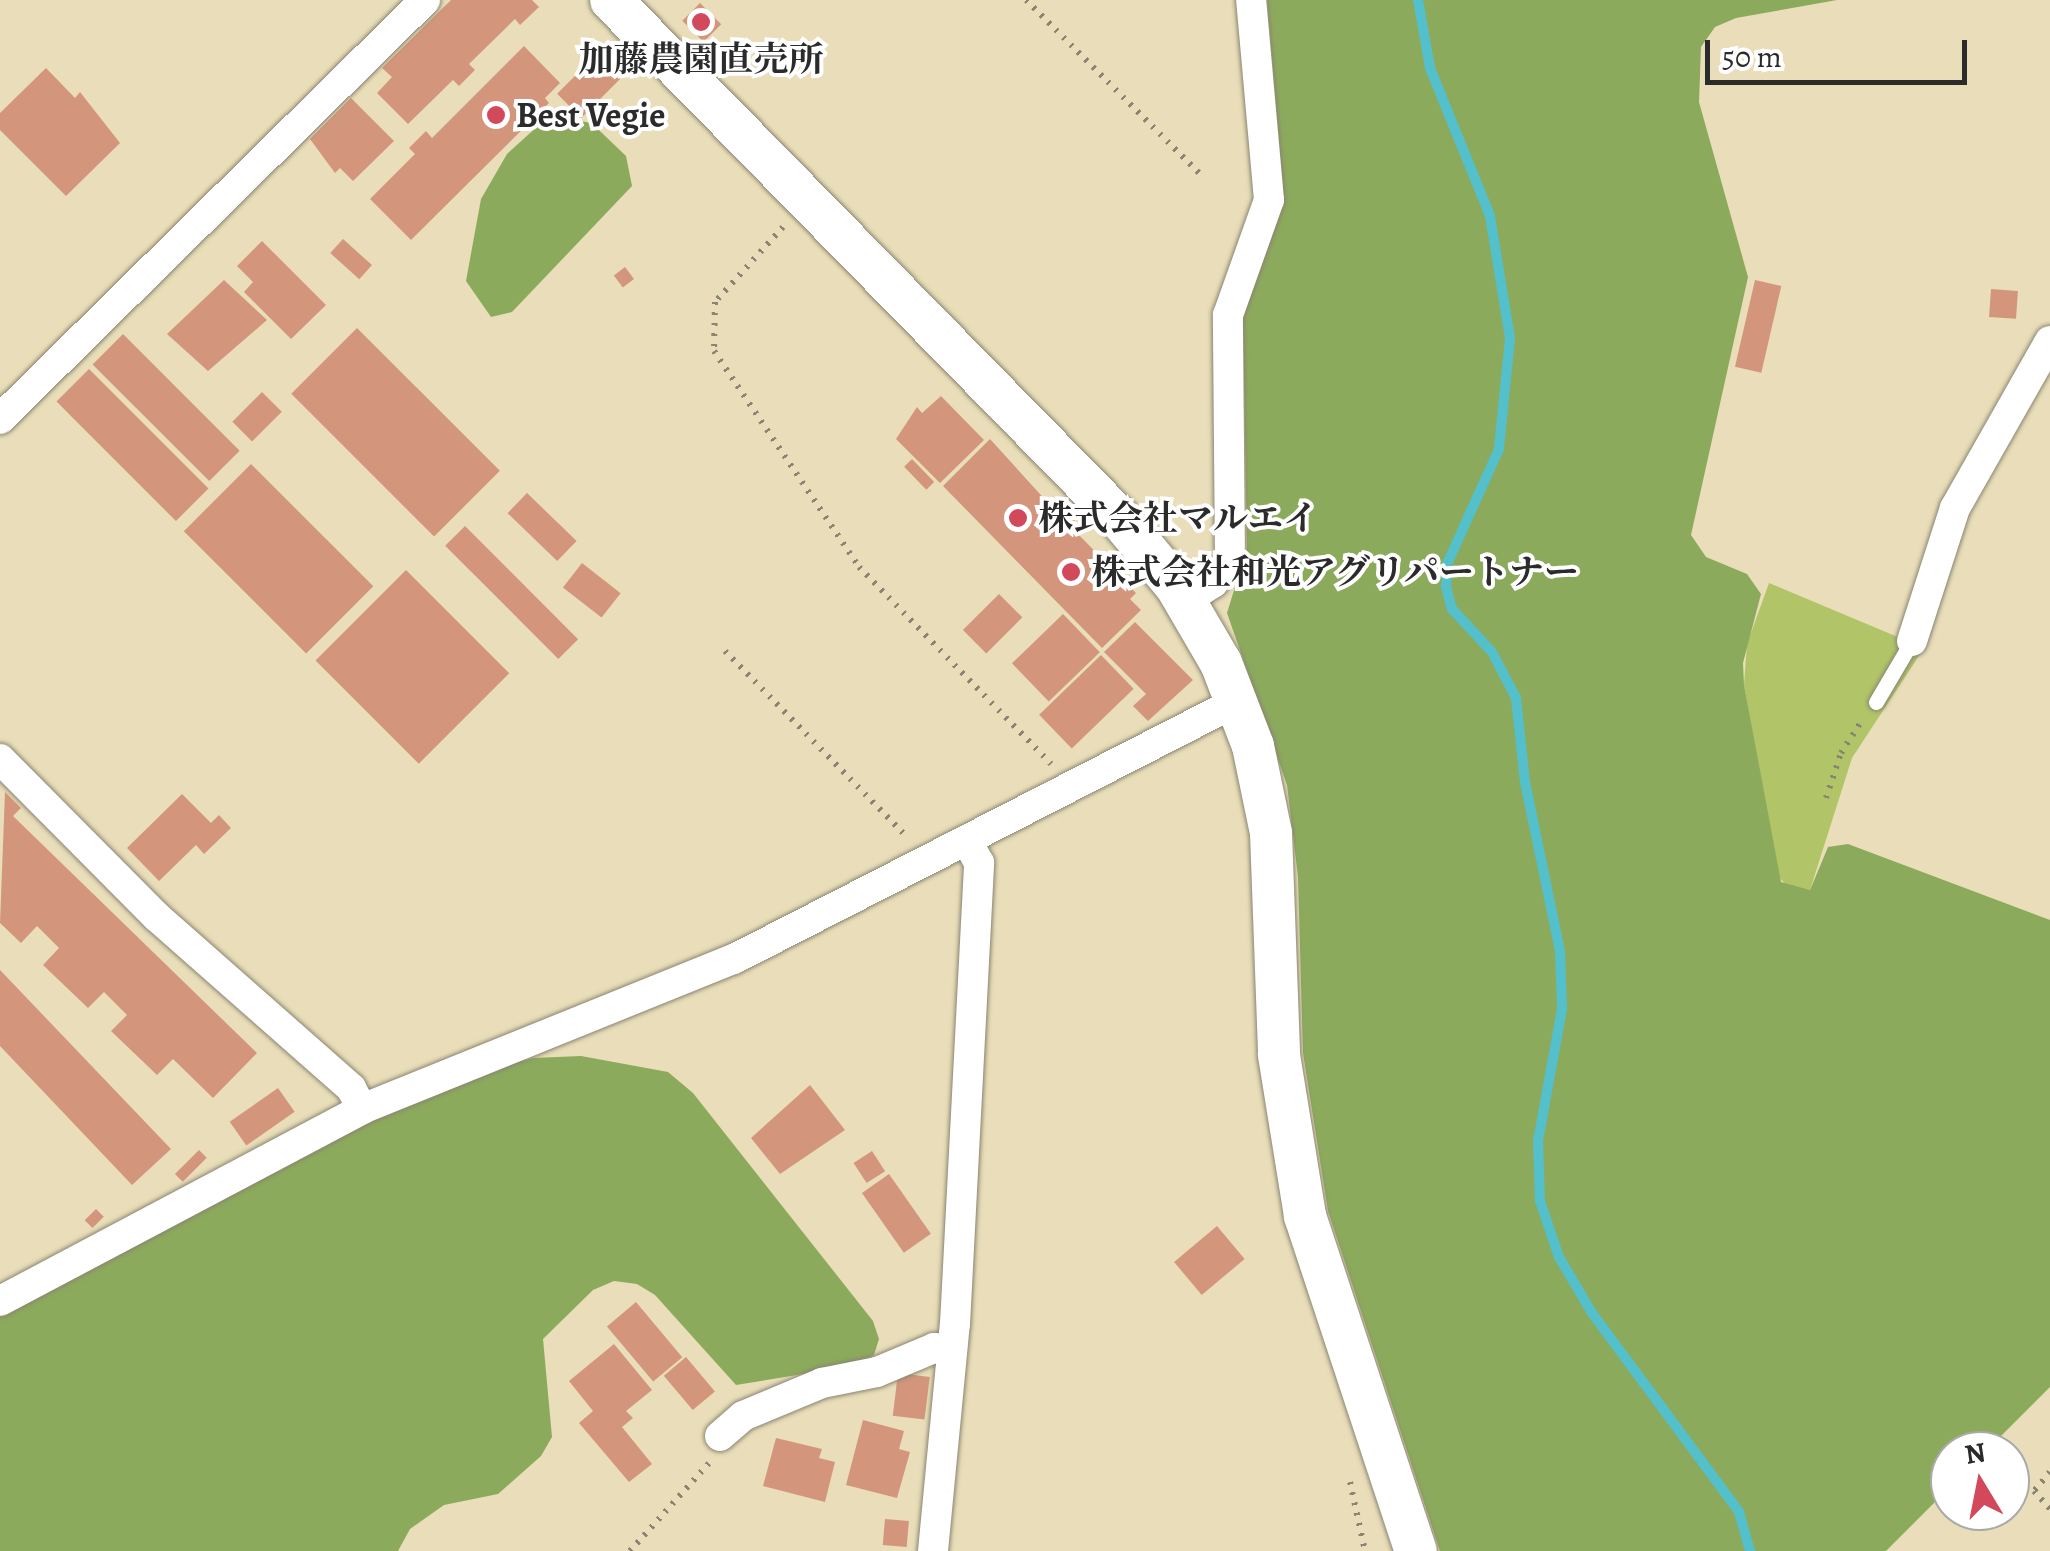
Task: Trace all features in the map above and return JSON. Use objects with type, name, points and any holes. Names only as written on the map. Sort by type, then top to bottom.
[{"type":"street","points":[[0,419],[424,0]]},
{"type":"street","points":[[612,0],[1119,518],[1185,601],[1238,701],[1271,833],[1280,1055],[1294,1163],[1319,1269],[1416,1551]]},
{"type":"street","points":[[1185,601],[1213,583],[1230,561],[1228,316],[1269,200],[1252,0]]},
{"type":"street","points":[[1912,642],[1955,508],[2050,340]]},
{"type":"street","points":[[0,1301],[362,1109],[734,959],[1238,701]]},
{"type":"street","points":[[0,760],[156,917],[351,1088],[362,1109]]},
{"type":"street","points":[[933,1551],[952,1350],[979,863],[967,840]]},
{"type":"street","points":[[720,1436],[743,1416],[822,1383],[877,1372],[934,1348],[952,1350]]},
{"type":"lane","points":[[1876,702],[1912,642]]},
{"type":"path","points":[[1026,0],[1200,174]]},
{"type":"path","points":[[809,202],[728,281],[710,326],[714,351],[860,567],[1062,776]]},
{"type":"path","points":[[725,651],[916,846],[925,862]]},
{"type":"path","points":[[1826,798],[1840,753],[1876,702]]},
{"type":"path","points":[[630,1551],[720,1450],[720,1436]]},
{"type":"path","points":[[2050,1472],[2034,1490],[2050,1510]]},
{"type":"green space","points":[[1267,0],[1837,0],[1736,18],[1715,27],[1701,47],[1699,102],[1748,277],[1691,535],[1706,557],[1747,574],[1761,594],[1743,663],[1744,685],[1781,882],[1810,890],[1828,847],[1848,844],[2050,920],[2050,1387],[2006,1431],[1930,1431],[1930,1507],[1886,1551],[1440,1551],[1328,1211],[1303,1053],[1298,877],[1287,785],[1227,613],[1247,548],[1243,318],[1284,201]]},
{"type":"green space","points":[[550,115],[591,123],[626,156],[632,186],[512,312],[491,317],[466,281],[481,199],[507,154]]},
{"type":"green space","points":[[1769,583],[1924,648],[1852,758],[1810,890],[1787,886],[1778,876],[1744,685],[1747,644]]},
{"type":"green space","points":[[581,1056],[668,1072],[693,1093],[873,1321],[879,1339],[874,1355],[858,1365],[736,1385],[655,1295],[637,1284],[614,1281],[593,1290],[543,1339],[552,1437],[541,1456],[498,1494],[444,1505],[410,1529],[398,1551],[0,1551],[0,1313],[366,1119],[490,1069],[533,1058]]},
{"type":"building","points":[[451,0],[532,0],[539,7],[520,25],[515,19],[469,64],[475,70],[459,86],[453,80],[408,124],[377,93],[392,77],[382,68]]},
{"type":"building","name":"加藤農園直売所","points":[[700,3],[721,24],[704,42],[682,21]]},
{"type":"building","points":[[524,46],[560,83],[545,98],[549,103],[411,240],[370,199],[415,154],[409,148],[426,131],[432,138]]},
{"type":"building","points":[[601,50],[625,74],[581,118],[557,94]]},
{"type":"building","points":[[46,68],[75,98],[80,92],[120,143],[66,196],[0,130],[0,113]]},
{"type":"building","points":[[351,98],[394,141],[353,181],[340,168],[335,173],[310,139]]},
{"type":"building","points":[[343,239],[372,265],[359,279],[330,253]]},
{"type":"building","points":[[262,241],[326,305],[291,339],[244,292],[253,282],[237,266]]},
{"type":"building","points":[[625,267],[634,279],[623,287],[614,275]]},
{"type":"building","points":[[224,280],[267,320],[208,371],[167,334]]},
{"type":"building","points":[[1755,280],[1781,286],[1761,373],[1735,367]]},
{"type":"building","points":[[1991,289],[2018,291],[2016,319],[1989,317]]},
{"type":"building","points":[[357,328],[500,471],[434,537],[291,394]]},
{"type":"building","points":[[123,334],[240,451],[209,481],[93,364]]},
{"type":"building","points":[[89,369],[209,489],[176,521],[56,402]]},
{"type":"building","points":[[262,392],[282,412],[252,441],[232,422]]},
{"type":"building","points":[[941,396],[984,440],[940,483],[896,439],[917,407],[922,413]]},
{"type":"building","points":[[990,439],[1059,515],[1065,511],[1081,527],[1076,532],[1136,593],[1130,599],[1141,610],[1102,648],[943,486]]},
{"type":"building","points":[[912,459],[934,482],[926,490],[904,467]]},
{"type":"building","points":[[251,464],[373,586],[306,654],[184,531]]},
{"type":"building","points":[[527,493],[577,541],[557,561],[508,513]]},
{"type":"building","points":[[465,526],[578,639],[558,659],[445,546]]},
{"type":"building","points":[[582,563],[621,593],[602,618],[563,587]]},
{"type":"building","points":[[406,570],[509,673],[419,764],[315,661]]},
{"type":"building","points":[[999,594],[1022,617],[986,653],[963,630]]},
{"type":"building","points":[[1063,614],[1100,652],[1049,701],[1012,663]]},
{"type":"building","points":[[1135,622],[1193,680],[1148,721],[1133,706],[1146,694],[1104,652]]},
{"type":"building","points":[[1101,655],[1134,689],[1072,749],[1039,715]]},
{"type":"building","points":[[5,792],[21,808],[13,816],[257,1053],[213,1098],[173,1059],[157,1075],[111,1031],[127,1015],[104,992],[88,1008],[43,965],[59,948],[37,926],[21,943],[0,923]]},
{"type":"building","points":[[182,794],[211,823],[219,815],[231,828],[204,854],[196,845],[159,881],[127,848]]},
{"type":"building","points":[[0,970],[171,1149],[132,1185],[0,1046]]},
{"type":"building","points":[[810,1085],[845,1130],[780,1174],[751,1138]]},
{"type":"building","points":[[278,1088],[295,1112],[246,1146],[230,1122]]},
{"type":"building","points":[[199,1150],[207,1158],[183,1182],[175,1174]]},
{"type":"building","points":[[872,1151],[885,1171],[867,1183],[854,1163]]},
{"type":"building","points":[[889,1174],[931,1234],[904,1253],[862,1193]]},
{"type":"building","points":[[96,1209],[104,1217],[92,1228],[85,1220]]},
{"type":"building","points":[[1217,1226],[1245,1259],[1202,1295],[1174,1262]]},
{"type":"building","points":[[636,1302],[682,1357],[653,1382],[607,1326]]},
{"type":"building","points":[[614,1344],[652,1390],[626,1411],[633,1418],[622,1427],[652,1464],[629,1482],[579,1423],[593,1411],[569,1381]]},
{"type":"building","points":[[686,1357],[715,1391],[693,1410],[664,1376]]},
{"type":"building","points":[[898,1373],[930,1377],[925,1420],[893,1416]]},
{"type":"building","points":[[863,1420],[904,1431],[899,1449],[910,1452],[897,1498],[846,1485]]},
{"type":"building","points":[[776,1438],[822,1449],[819,1458],[835,1462],[825,1502],[763,1486]]},
{"type":"building","points":[[885,1519],[909,1521],[907,1547],[883,1545]]},
{"type":"waterway","points":[[1418,0],[1430,68],[1490,216],[1510,338],[1499,449],[1447,564],[1446,587],[1452,609],[1492,652],[1516,698],[1525,782],[1560,951],[1562,1009],[1538,1141],[1540,1201],[1559,1257],[1592,1313],[1739,1512],[1750,1551]]},
{"type":"place","name":"加藤農園直売所","points":[[701,22]]},
{"type":"place","name":"Best Vegie","points":[[496,115]]},
{"type":"place","name":"株式会社マルエイ","points":[[1018,518]]},
{"type":"place","name":"株式会社和光アグリパートナー","points":[[1071,572]]}]
